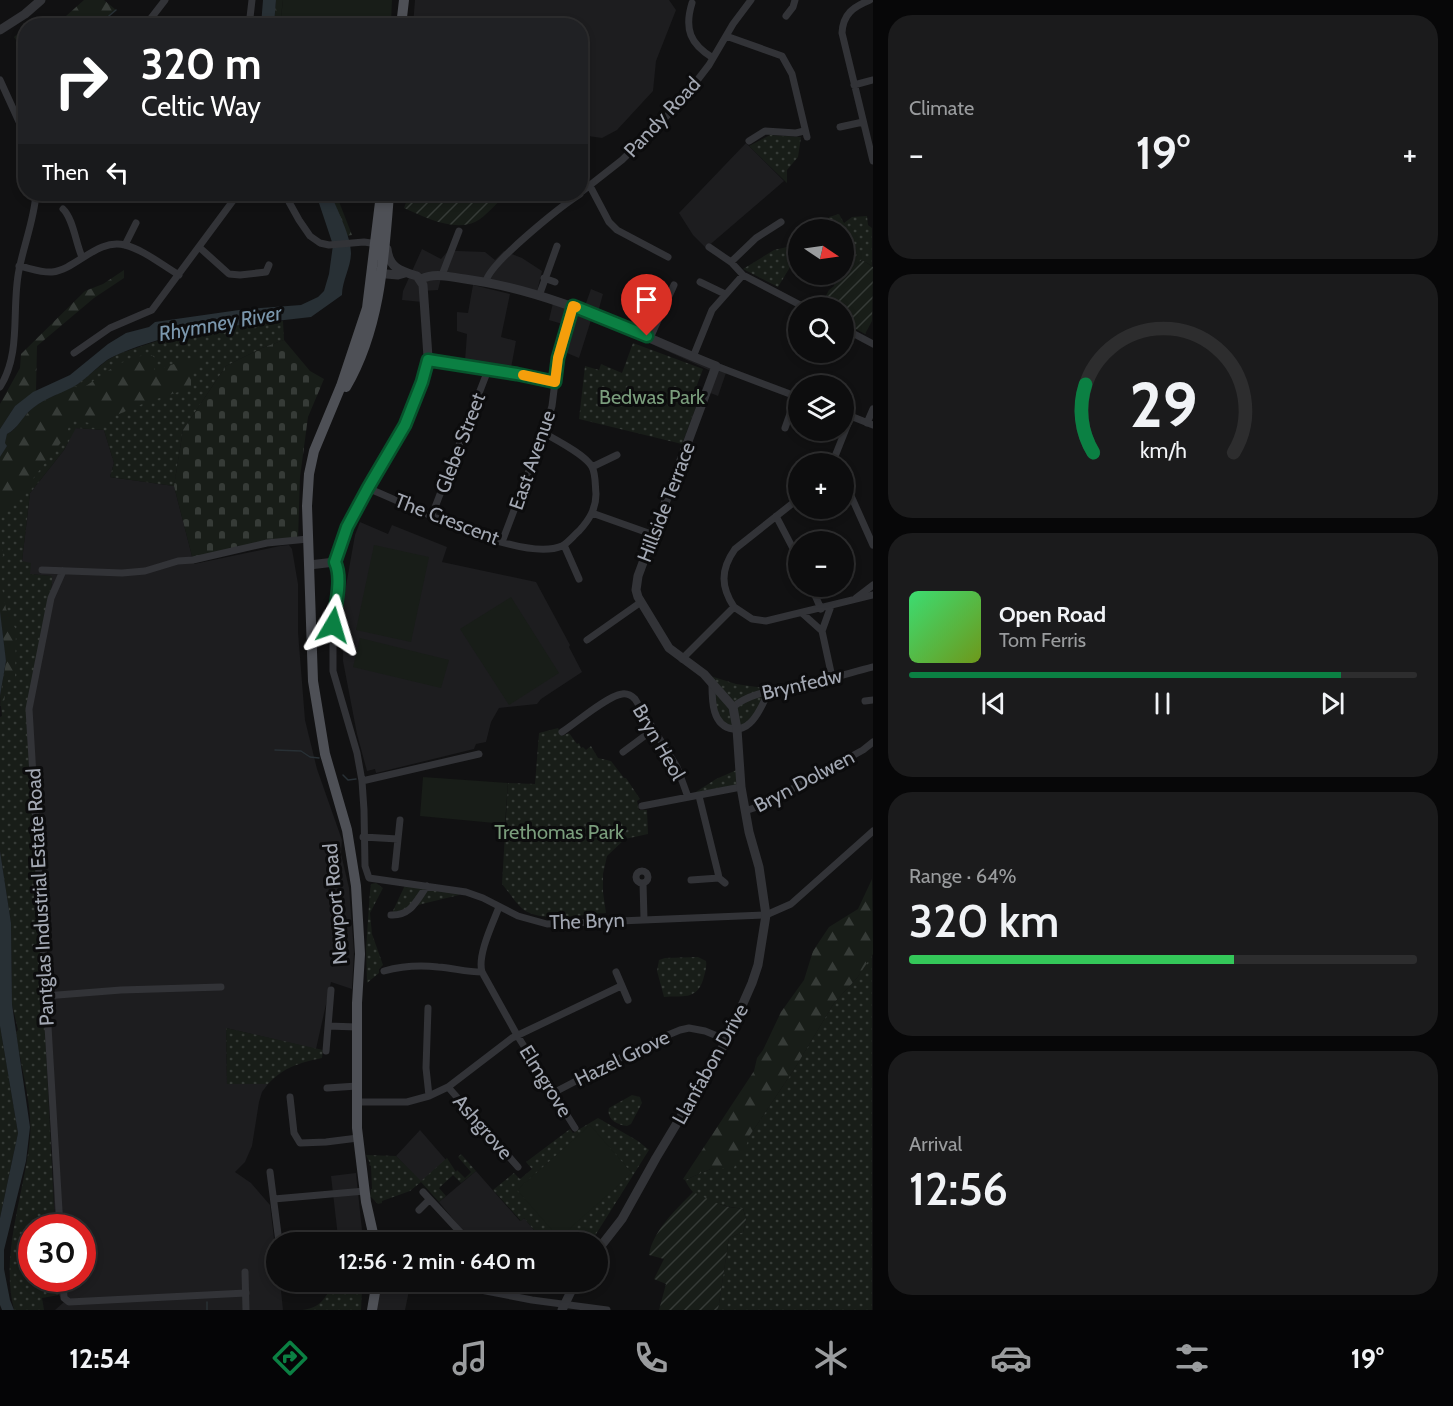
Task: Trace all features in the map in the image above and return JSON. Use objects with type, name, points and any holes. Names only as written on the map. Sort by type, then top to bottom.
[{"type":"main road","points":[[402,18],[404,0]]},
{"type":"main road","name":"Newport Road","points":[[381,201],[381,242]]},
{"type":"main road","name":"Newport Road","points":[[373,1232],[358,1138],[357,1027],[360,954],[356,886],[347,830],[325,754],[313,681],[308,494],[314,451],[365,320],[378,273],[388,201]]},
{"type":"main road","points":[[372,1310],[375,1292]]},
{"type":"street","points":[[19,18],[41,0]]},
{"type":"street","points":[[151,18],[165,0]]},
{"type":"street","points":[[250,18],[252,0]]},
{"type":"street","name":"Pandy Road","points":[[590,186],[622,160],[679,104],[751,0]]},
{"type":"street","points":[[786,16],[795,0]]},
{"type":"street","points":[[870,0],[855,6],[845,16],[842,33],[873,161]]},
{"type":"street","points":[[692,3],[688,21],[690,35],[699,49],[713,58]]},
{"type":"street","points":[[0,30],[18,18]]},
{"type":"street","points":[[726,36],[782,56],[792,74],[806,134],[765,131],[749,141]]},
{"type":"street","points":[[0,80],[18,119]]},
{"type":"street","points":[[854,85],[873,80]]},
{"type":"street","points":[[761,122],[765,131]]},
{"type":"street","points":[[840,127],[863,122]]},
{"type":"street","points":[[590,186],[609,222],[617,230],[664,255],[665,245]]},
{"type":"street","points":[[0,387],[12,361],[19,266],[32,222],[35,201]]},
{"type":"street","points":[[74,352],[110,328],[152,310],[233,201]]},
{"type":"street","points":[[289,201],[310,236],[320,243],[333,245],[349,242],[381,242],[389,259],[400,273]]},
{"type":"street","name":"Pandy Road","points":[[486,281],[487,276],[510,252],[571,201]]},
{"type":"street","points":[[63,209],[70,218],[82,257]]},
{"type":"street","points":[[731,262],[756,238],[781,222]]},
{"type":"street","points":[[125,245],[134,226],[140,232]]},
{"type":"street","points":[[442,275],[459,231]]},
{"type":"street","points":[[19,266],[51,273],[103,247],[118,244],[143,253],[179,275]]},
{"type":"street","points":[[539,296],[557,246]]},
{"type":"street","points":[[199,247],[229,274],[270,275],[269,264]]},
{"type":"street","points":[[710,247],[731,262],[743,275],[788,299]]},
{"type":"street","points":[[378,273],[415,275],[421,279],[429,275],[442,275],[486,281],[539,296],[607,318],[693,357],[788,394]]},
{"type":"street","points":[[693,357],[712,310],[743,275]]},
{"type":"street","points":[[544,278],[555,282]]},
{"type":"street","name":"Newport Road","points":[[379,881],[369,878],[366,873],[362,782],[357,753],[333,671],[333,625],[338,579],[338,568],[335,562],[344,534],[405,425],[422,382],[428,360],[421,279]]},
{"type":"street","points":[[700,282],[725,294]]},
{"type":"street","points":[[650,338],[674,285]]},
{"type":"street","name":"East Avenue","points":[[502,542],[544,433],[552,406],[558,358],[573,306]]},
{"type":"street","points":[[854,334],[873,344]]},
{"type":"street","points":[[428,360],[555,382]]},
{"type":"street","name":"Hillside Terrace","points":[[681,658],[659,635],[640,602],[636,590],[638,576],[716,366]]},
{"type":"street","name":"Glebe Street","points":[[432,515],[488,370]]},
{"type":"street","points":[[854,418],[870,424],[873,409]]},
{"type":"street","points":[[785,428],[788,420]]},
{"type":"street","points":[[544,433],[583,458],[592,467],[596,501],[592,513],[581,529],[564,545],[579,579]]},
{"type":"street","points":[[592,467],[617,455]]},
{"type":"street","name":"The Crescent","points":[[368,488],[461,528],[502,542],[542,549],[564,545]]},
{"type":"street","points":[[854,503],[873,544]]},
{"type":"street","points":[[788,507],[735,549],[728,558],[723,583],[734,608],[752,619],[766,621],[803,614],[873,595]]},
{"type":"street","points":[[592,513],[654,535]]},
{"type":"street","points":[[776,516],[788,536]]},
{"type":"street","points":[[42,570],[122,573],[145,571],[178,561],[193,560],[276,542],[308,539]]},
{"type":"street","points":[[309,565],[335,562]]},
{"type":"street","name":"Pantglas Industrial Estate Road","points":[[59,1214],[29,709],[51,598],[63,571]]},
{"type":"street","points":[[854,600],[873,585]]},
{"type":"street","points":[[816,597],[821,609]]},
{"type":"street","points":[[587,640],[640,602]]},
{"type":"street","points":[[831,606],[822,631],[832,677]]},
{"type":"street","points":[[642,806],[741,787],[733,707],[704,674],[681,658],[734,608]]},
{"type":"street","points":[[803,614],[822,631]]},
{"type":"street","name":"Brynfedw","points":[[733,707],[743,699],[769,691],[873,667]]},
{"type":"street","points":[[712,682],[716,716],[724,726],[732,729],[746,727],[751,723],[769,691]]},
{"type":"street","name":"Bryn Heol","points":[[562,732],[611,699],[626,694],[635,699],[677,767],[688,797]]},
{"type":"street","points":[[623,752],[654,729]]},
{"type":"street","name":"Bryn Dolwen","points":[[746,812],[863,750],[873,742]]},
{"type":"street","name":"Bryn Dolwen","points":[[863,750],[873,750]]},
{"type":"street","points":[[362,782],[478,754]]},
{"type":"street","name":"Llanfabon Drive","points":[[608,1237],[622,1219],[727,1040],[758,965],[766,915],[759,867],[741,787]]},
{"type":"street","points":[[691,880],[722,881],[699,796]]},
{"type":"street","points":[[395,868],[400,820]]},
{"type":"street","points":[[766,915],[791,904],[873,831]]},
{"type":"street","points":[[363,837],[398,839]]},
{"type":"street","name":"The Bryn","points":[[379,881],[466,892],[532,921],[547,924],[766,915]]},
{"type":"street","points":[[643,883],[644,919]]},
{"type":"street","points":[[391,915],[401,916],[409,910],[426,886]]},
{"type":"street","points":[[384,971],[402,966],[422,966],[482,972],[480,967],[484,947],[499,907]]},
{"type":"street","name":"Elmgrove","points":[[482,972],[517,1035],[575,1128]]},
{"type":"street","points":[[616,972],[628,1000]]},
{"type":"street","points":[[357,1102],[407,1102],[429,1096],[448,1087],[506,1041],[621,986]]},
{"type":"street","points":[[45,996],[121,990],[221,987]]},
{"type":"street","points":[[326,1051],[331,990]]},
{"type":"street","points":[[428,1008],[426,1068],[429,1096]]},
{"type":"street","points":[[328,1026],[357,1027]]},
{"type":"street","name":"Hazel Grove","points":[[553,1094],[618,1058],[674,1032],[698,1029],[727,1040]]},
{"type":"street","points":[[327,1088],[357,1086]]},
{"type":"street","name":"Ashgrove","points":[[448,1087],[518,1167]]},
{"type":"street","points":[[290,1097],[294,1133],[300,1143],[358,1138]]},
{"type":"street","points":[[270,1172],[278,1232]]},
{"type":"street","points":[[274,1199],[365,1191]]},
{"type":"street","points":[[423,1192],[459,1232]]},
{"type":"street","points":[[419,1210],[429,1200]]},
{"type":"street","points":[[245,1272],[246,1310]]},
{"type":"street","points":[[64,1292],[64,1298],[69,1302],[246,1293]]},
{"type":"street","points":[[494,1292],[562,1307],[607,1310]]},
{"type":"street","points":[[562,1307],[570,1292]]},
{"type":"shaded area","points":[[415,0],[669,0],[676,10],[656,61],[653,91],[617,130],[602,138],[588,136],[588,18],[414,18]]},
{"type":"shaded area","points":[[746,143],[784,181],[706,248],[693,235],[679,213]]},
{"type":"shaded area","points":[[422,249],[441,259],[448,251],[458,251],[485,252],[495,260],[504,251],[522,258],[542,271],[537,292],[585,306],[591,289],[603,294],[598,312],[630,323],[646,286],[671,298],[654,336],[728,367],[718,396],[703,390],[711,371],[592,317],[579,358],[562,351],[569,326],[549,320],[553,303],[511,291],[441,278],[438,290],[422,291],[422,302],[402,300],[403,291]]},
{"type":"shaded area","points":[[473,285],[510,294],[501,337],[516,341],[511,368],[465,361],[467,334],[457,331],[457,312],[468,313]]},
{"type":"shaded area","points":[[75,428],[104,430],[114,463],[110,477],[174,486],[194,564],[280,546],[289,545],[292,549],[298,584],[298,632],[305,720],[317,769],[342,840],[341,854],[349,888],[354,952],[352,989],[331,982],[316,1049],[226,1028],[227,1084],[268,1084],[259,1102],[252,1146],[245,1162],[235,1172],[251,1183],[270,1205],[273,1232],[266,1232],[266,1292],[281,1292],[283,1310],[55,1310],[64,1302],[59,1292],[96,1292],[96,1214],[54,1214],[50,1105],[30,820],[33,815],[28,705],[52,583],[51,576],[30,574],[22,561],[30,493],[64,450]]},
{"type":"shaded area","points":[[360,522],[388,534],[392,525],[447,547],[442,562],[536,582],[582,672],[537,704],[499,708],[491,722],[486,742],[476,744],[474,749],[376,773],[375,769],[367,771],[357,734],[343,661],[344,597],[355,535]]},
{"type":"shaded area","points":[[420,1130],[446,1160],[421,1182],[396,1156]]},
{"type":"shaded area","points":[[476,1171],[520,1221],[524,1218],[536,1232],[464,1232],[439,1202]]},
{"type":"shaded area","points":[[356,1173],[362,1232],[337,1232],[331,1176]]},
{"type":"shaded area","points":[[380,1292],[409,1292],[405,1310],[376,1310]]},
{"type":"green space","points":[[84,0],[104,0],[116,10],[106,18],[62,18]]},
{"type":"green space","points":[[276,0],[283,0],[281,18],[275,18]]},
{"type":"green space","points":[[283,0],[392,0],[391,18],[281,18]]},
{"type":"green space","points":[[770,135],[801,137],[798,157],[787,170],[787,183],[749,146]]},
{"type":"green space","points":[[334,201],[339,201],[352,235],[347,236]]},
{"type":"green space","points":[[406,201],[500,201],[488,213],[467,225],[439,222],[404,208]]},
{"type":"green space","points":[[839,214],[842,219],[828,219]]},
{"type":"green space","points":[[867,216],[868,225],[872,228],[872,266],[862,260],[854,266],[854,219],[849,219]]},
{"type":"green space","points":[[788,244],[788,271],[778,287],[743,269],[774,250],[787,247]]},
{"type":"green space","points":[[862,260],[873,267],[872,321],[865,334],[854,328],[854,297],[825,297],[834,285],[854,285],[854,266]]},
{"type":"green space","points":[[124,270],[124,278],[94,298],[37,346],[36,391],[15,406],[0,429],[0,404],[20,368],[21,354],[85,291],[103,284]]},
{"type":"green space","points":[[283,321],[284,340],[226,366],[183,430],[174,486],[110,477],[114,463],[104,430],[76,428],[64,450],[30,493],[22,561],[31,563],[30,574],[52,576],[28,705],[33,815],[30,834],[36,852],[54,1214],[18,1214],[18,1292],[59,1292],[59,1295],[42,1298],[44,1310],[14,1310],[10,1289],[11,1246],[27,1160],[30,1125],[28,1099],[16,1032],[18,1030],[12,1004],[11,923],[0,851],[0,717],[2,716],[0,696],[6,661],[0,611],[0,457],[7,446],[5,443],[7,434],[13,432],[23,417],[46,400],[78,384],[106,361],[118,354],[178,334],[223,325]]},
{"type":"green space","points":[[284,340],[310,371],[324,379],[308,417],[300,477],[298,540],[193,560],[174,486],[183,430],[226,366]]},
{"type":"green space","name":"Bedwas Park","points":[[633,343],[703,369],[691,401],[697,404],[682,444],[579,419],[585,366],[599,370],[601,364],[622,373]]},
{"type":"green space","points":[[149,353],[155,358],[154,371],[191,358],[199,361],[199,367],[191,371],[191,388],[147,402],[105,420],[103,426],[71,419],[66,436],[0,518],[0,457],[7,446],[5,443],[7,434],[15,429],[31,409],[40,403],[75,386],[80,390],[118,364]]},
{"type":"green space","points":[[0,527],[3,556],[0,557]]},
{"type":"green space","points":[[374,545],[429,557],[411,642],[356,630]]},
{"type":"green space","points":[[0,557],[1,582],[6,609],[16,630],[15,677],[8,680],[3,706],[0,706],[6,661],[0,611]]},
{"type":"green space","points":[[511,597],[559,673],[509,705],[460,629]]},
{"type":"green space","points":[[360,638],[449,660],[441,688],[353,667]]},
{"type":"green space","points":[[704,674],[736,684],[777,690],[769,691],[757,715],[737,729],[718,720],[712,682]]},
{"type":"green space","name":"Trethomas Park","points":[[558,728],[562,736],[569,733],[581,748],[586,750],[591,746],[598,758],[611,761],[640,799],[637,801],[639,810],[647,810],[648,834],[625,839],[607,856],[603,874],[606,913],[552,917],[532,914],[515,901],[502,884],[508,783],[535,784],[539,733]]},
{"type":"green space","points":[[739,769],[741,787],[688,797],[716,779]]},
{"type":"green space","points":[[423,777],[508,783],[505,824],[420,816]]},
{"type":"green space","points":[[872,879],[873,954],[857,978],[834,1003],[795,1068],[748,1138],[734,1168],[713,1168],[683,1179],[754,1071],[757,1058],[781,1012],[804,980],[813,951],[829,927],[858,909]]},
{"type":"green space","points":[[376,883],[383,888],[370,913],[372,934],[383,965],[379,973],[367,983],[366,949],[370,891],[371,884]]},
{"type":"green space","points":[[406,883],[462,891],[459,895],[422,904],[391,915]]},
{"type":"green space","points":[[872,954],[872,1310],[718,1310],[729,1238],[743,1232],[746,1220],[743,1208],[703,1198],[693,1192],[685,1180],[713,1168],[724,1167],[736,1160],[834,1003],[857,978]]},
{"type":"green space","points":[[698,957],[706,961],[700,987],[688,996],[664,997],[657,971],[659,960]]},
{"type":"green space","points":[[0,1026],[18,1133],[0,1218]]},
{"type":"green space","points":[[226,1028],[323,1050],[322,1058],[292,1067],[280,1073],[268,1084],[227,1084]]},
{"type":"green space","points":[[632,1095],[640,1097],[642,1103],[631,1124],[627,1126],[616,1123],[609,1115],[609,1108]]},
{"type":"green space","points":[[598,1118],[649,1150],[597,1232],[536,1232],[524,1218],[521,1221],[493,1190],[514,1173],[520,1179],[532,1169],[526,1162],[570,1129],[573,1133]]},
{"type":"green space","points":[[590,1125],[632,1173],[566,1232],[554,1232],[517,1190]]},
{"type":"green space","points":[[461,1154],[476,1171],[461,1183],[453,1175],[439,1188],[446,1196],[439,1202],[421,1182],[410,1191],[382,1201],[382,1203],[378,1204],[370,1196],[371,1166],[366,1155],[396,1156],[421,1181],[447,1158],[456,1172],[457,1170],[465,1178],[471,1172],[458,1157]]},
{"type":"green space","points":[[693,1192],[724,1206],[743,1208],[746,1220],[743,1232],[729,1238],[718,1310],[659,1310],[666,1284],[654,1279],[664,1259],[649,1255],[651,1246],[666,1221]]},
{"type":"green space","points":[[329,1292],[362,1292],[361,1310],[303,1310],[319,1304]]},
{"type":"water","points":[[263,0],[276,0],[275,18],[262,18]]},
{"type":"water","name":"Rhymney River","points":[[318,201],[334,201],[349,239],[351,258],[342,295],[311,317],[196,330],[150,342],[116,355],[78,384],[29,411],[7,434],[5,443],[7,446],[0,457],[0,429],[15,406],[33,392],[70,375],[108,344],[126,333],[149,327],[155,322],[246,309],[301,305],[318,297],[324,291],[333,245]]},
{"type":"water","points":[[0,611],[6,661],[0,696]]},
{"type":"water","points":[[0,851],[11,923],[12,1004],[30,1127],[26,1161],[4,1250],[4,1269],[14,1310],[2,1310],[0,1305],[0,1218],[18,1133],[0,1026]]},
{"type":"waterway","points":[[106,18],[116,10]]},
{"type":"waterway","points":[[275,750],[301,751],[310,757],[319,758]]},
{"type":"waterway","points":[[343,775],[348,780],[356,779]]},
{"type":"waterway","points":[[207,1302],[207,1310]]},
{"type":"slow traffic","points":[[523,375],[555,382],[562,342],[573,306],[576,307]]},
{"type":"route","points":[[333,625],[338,579],[338,568],[335,562],[344,534],[405,425],[428,360],[555,382],[558,358],[573,306],[647,336]]}]
